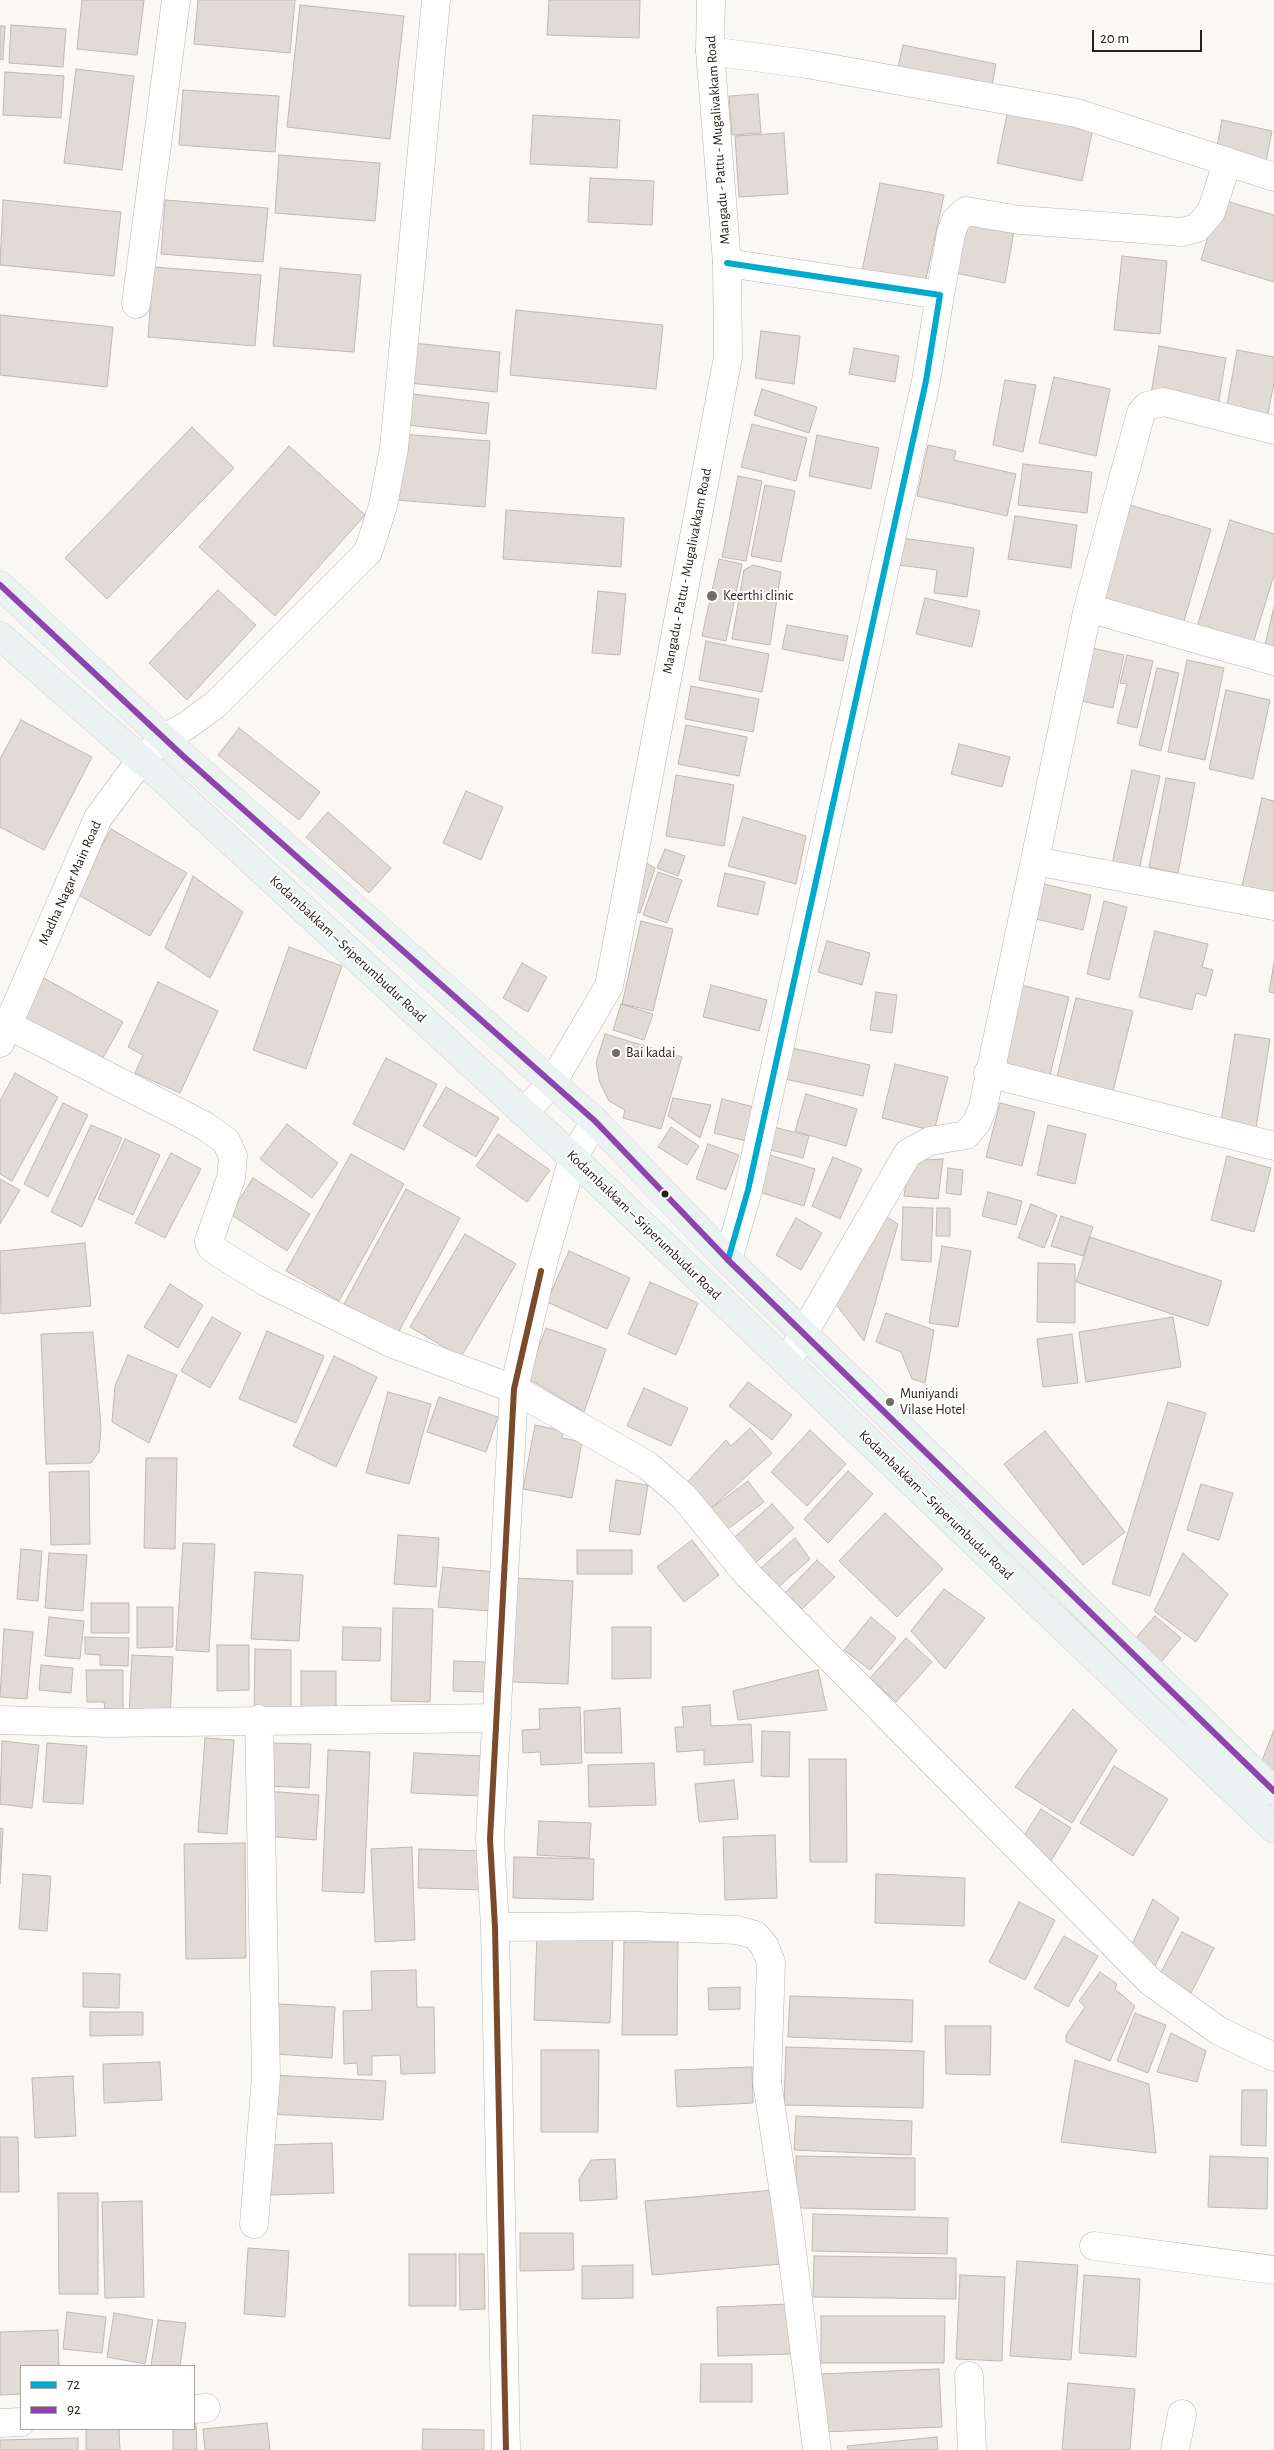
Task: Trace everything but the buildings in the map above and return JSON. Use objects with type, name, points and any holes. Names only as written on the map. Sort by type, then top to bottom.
[{"type":"main road","points":[[0,585],[164,738],[595,1121],[728,1260],[1274,1791]]},
{"type":"main road","name":"Kodambakkam – Sriperumbudur Road","points":[[0,636],[168,784],[574,1158],[1274,1829]]},
{"type":"street","points":[[136,304],[176,0]]},
{"type":"street","name":"Madha Nagar Main Road","points":[[4,1034],[98,818],[140,760],[164,738],[186,726],[216,705],[368,552],[383,506],[394,448],[436,0]]},
{"type":"street","name":"Mangadu - Pattu - Mugalivakkam Road","points":[[524,1112],[552,1083],[609,986],[728,357],[727,263],[710,51],[711,0]]},
{"type":"street","points":[[710,51],[807,64],[1077,113],[1274,178]]},
{"type":"street","points":[[728,1260],[751,1180],[922,400],[951,233],[956,220],[966,211],[1020,220],[1182,232],[1197,228],[1211,212],[1227,163]]},
{"type":"street","points":[[727,263],[940,295]]},
{"type":"street","points":[[787,1362],[803,1331],[908,1153],[930,1141],[966,1135],[977,1122],[983,1107],[988,1073],[1088,608],[1141,413],[1147,406],[1164,402],[1274,430]]},
{"type":"street","points":[[1088,608],[1274,661]]},
{"type":"street","points":[[1035,861],[1274,906]]},
{"type":"street","points":[[4,1034],[205,1126],[226,1141],[233,1156],[231,1178],[209,1241],[211,1247],[219,1253],[266,1282],[393,1344],[514,1388],[647,1465],[684,1497],[748,1575],[1151,1982],[1220,2031],[1274,2057]]},
{"type":"street","points":[[988,1073],[1274,1146]]},
{"type":"street","points":[[506,2450],[495,1927],[490,1839],[514,1388],[544,1259],[574,1158],[595,1121]]},
{"type":"street","points":[[0,1720],[108,1723],[259,1719],[497,1718]]},
{"type":"street","points":[[254,2224],[266,2077],[259,1719]]},
{"type":"street","points":[[495,1927],[637,1926],[737,1930],[755,1935],[764,1945],[770,1962],[767,2082],[788,2220],[817,2450]]},
{"type":"street","points":[[1094,2246],[1274,2270]]},
{"type":"street","points":[[969,2376],[972,2450]]},
{"type":"street","points":[[1175,2450],[1182,2414]]},
{"type":"street","points":[[0,2423],[20,2422]]},
{"type":"transit line","name":"72","points":[[727,263],[940,295],[926,381],[748,1190],[728,1260]]},
{"type":"transit line","name":"92","points":[[0,585],[182,755],[595,1121],[728,1260],[1274,1791]]},
{"type":"transit line","points":[[506,2450],[495,1927],[490,1839],[514,1389],[541,1271]]},
{"type":"place","name":"Keerthi clinic","points":[[712,596]]},
{"type":"place","name":"Bai kadai","points":[[616,1053]]},
{"type":"place","name":"Muniyandi Vilase Hotel","points":[[890,1402]]}]
